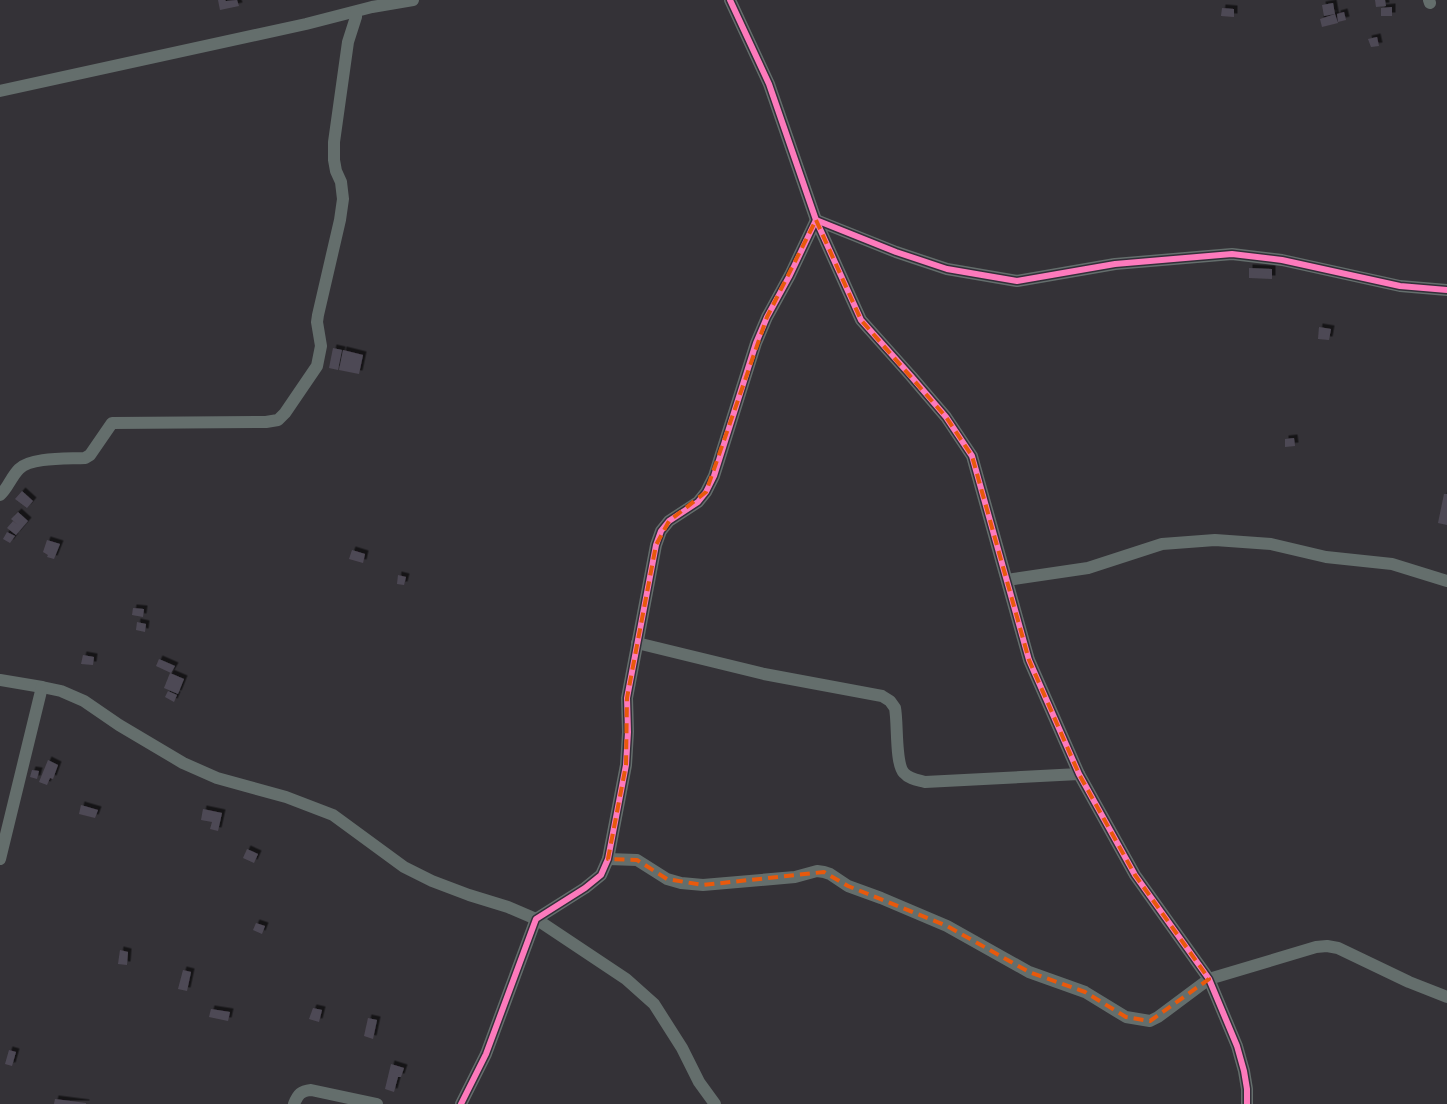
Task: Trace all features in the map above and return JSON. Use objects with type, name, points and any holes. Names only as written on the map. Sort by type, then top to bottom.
[{"type":"street","points":[[0,91],[413,0]]},
{"type":"street","points":[[730,0],[769,84],[816,220],[861,320],[946,417],[972,456],[1029,660],[1079,774],[1135,875],[1209,979],[1237,1046],[1244,1071],[1247,1104]]},
{"type":"street","points":[[0,495],[23,464],[33,461],[85,458],[90,456],[112,423],[266,422],[278,420],[285,413],[314,370],[321,346],[318,315],[343,199],[341,182],[334,160],[334,142],[348,42],[356,12]]},
{"type":"street","points":[[816,220],[896,252],[947,269],[1017,281],[1114,264],[1232,254],[1282,260],[1400,286],[1447,290]]},
{"type":"street","points":[[460,1104],[486,1054],[536,919],[595,880],[600,875],[608,859],[626,765],[628,732],[627,698],[656,546],[661,531],[669,521],[698,502],[706,492],[714,476],[756,343],[767,317],[790,275],[816,220]]},
{"type":"street","points":[[1007,580],[1088,568],[1162,544],[1215,540],[1271,544],[1326,556],[1392,564],[1447,581]]},
{"type":"street","points":[[638,643],[764,674],[882,696],[890,701],[895,708],[899,762],[903,773],[913,779],[926,782],[1079,774]]},
{"type":"street","points":[[0,680],[42,686],[61,691],[84,701],[119,725],[183,763],[218,778],[286,797],[333,815],[404,867],[432,881],[508,907],[536,919],[626,979],[654,1004],[715,1104]]},
{"type":"street","points":[[0,860],[42,686]]},
{"type":"street","points":[[608,859],[637,860],[667,879],[681,883],[703,885],[795,877],[817,871],[824,872],[848,886],[947,926],[1029,972],[1085,992],[1126,1017],[1141,1021],[1150,1021],[1158,1017],[1209,979],[1294,953],[1327,946],[1338,948],[1409,982],[1447,997]]},
{"type":"street","points":[[294,1104],[300,1093],[304,1090],[377,1104]]},
{"type":"highlighted area","points":[[816,220],[861,320],[946,417],[972,456],[1029,660],[1079,774],[1135,875],[1209,979],[1150,1021],[1126,1017],[1085,992],[1029,972],[947,926],[848,886],[824,872],[703,885],[667,879],[637,860],[608,859],[626,765],[627,698],[656,545],[669,521],[706,492],[767,317]]},
{"type":"building","points":[[218,0],[237,0],[239,6],[220,10]]},
{"type":"building","points":[[1375,0],[1385,0],[1386,6],[1376,7]]},
{"type":"building","points":[[1333,3],[1335,14],[1324,16],[1322,5]]},
{"type":"building","points":[[1392,7],[1392,16],[1381,16],[1381,8]]},
{"type":"building","points":[[1222,8],[1234,9],[1234,17],[1221,16]]},
{"type":"building","points":[[1344,12],[1346,20],[1338,22],[1337,14]]},
{"type":"building","points":[[1335,14],[1338,23],[1322,27],[1320,19]]},
{"type":"building","points":[[1377,37],[1379,46],[1371,47],[1368,39]]},
{"type":"building","points":[[1249,268],[1272,269],[1272,279],[1249,278]]},
{"type":"building","points":[[1319,327],[1331,329],[1329,340],[1318,339]]},
{"type":"building","points":[[333,348],[342,350],[338,370],[329,368]]},
{"type":"building","points":[[343,350],[363,355],[359,374],[339,370]]},
{"type":"building","points":[[1294,438],[1295,446],[1285,447],[1285,439]]},
{"type":"building","points":[[22,491],[33,501],[27,508],[15,499]]},
{"type":"building","points":[[1444,494],[1447,494],[1447,525],[1438,523]]},
{"type":"building","points":[[18,512],[28,521],[16,535],[7,528],[13,521],[18,525],[11,519]]},
{"type":"building","points":[[7,532],[15,536],[10,543],[3,539]]},
{"type":"building","points":[[47,540],[60,544],[54,559],[47,557],[48,555],[43,552]]},
{"type":"building","points":[[352,550],[365,554],[363,563],[349,559]]},
{"type":"building","points":[[398,575],[406,577],[404,585],[397,584]]},
{"type":"building","points":[[133,608],[144,609],[143,617],[132,615]]},
{"type":"building","points":[[137,622],[146,624],[145,632],[136,630]]},
{"type":"building","points":[[83,655],[94,657],[93,665],[81,664]]},
{"type":"building","points":[[159,659],[175,666],[171,673],[156,666]]},
{"type":"building","points":[[170,673],[184,679],[178,694],[164,688]]},
{"type":"building","points":[[168,691],[177,695],[174,702],[165,697]]},
{"type":"building","points":[[48,760],[58,765],[53,779],[50,778],[47,785],[39,782]]},
{"type":"building","points":[[32,770],[39,771],[37,779],[30,777]]},
{"type":"building","points":[[81,805],[98,810],[95,818],[79,814]]},
{"type":"building","points":[[203,809],[222,813],[218,831],[210,829],[212,822],[201,820]]},
{"type":"building","points":[[247,849],[258,854],[254,863],[243,858]]},
{"type":"building","points":[[256,923],[265,926],[262,934],[253,930]]},
{"type":"building","points":[[120,950],[128,952],[127,965],[118,964]]},
{"type":"building","points":[[183,970],[191,972],[187,991],[178,989]]},
{"type":"building","points":[[313,1008],[322,1010],[319,1022],[309,1019]]},
{"type":"building","points":[[211,1009],[230,1012],[228,1021],[209,1017]]},
{"type":"building","points":[[368,1018],[377,1020],[373,1039],[364,1036]]},
{"type":"building","points":[[9,1050],[16,1052],[12,1066],[5,1064]]},
{"type":"building","points":[[391,1064],[404,1068],[401,1077],[398,1077],[394,1092],[385,1089]]},
{"type":"building","points":[[55,1099],[86,1103],[86,1104],[54,1104]]},
{"type":"cycle path","points":[[730,0],[769,84],[816,220],[861,320],[946,417],[972,456],[1029,660],[1079,774],[1135,875],[1209,979],[1237,1046],[1244,1071],[1247,1104]]},
{"type":"cycle path","points":[[461,1104],[486,1054],[536,919],[585,888],[601,875],[608,859],[626,765],[628,732],[627,698],[656,545],[661,531],[669,521],[698,502],[706,492],[714,476],[756,343],[767,317],[790,275],[816,220],[896,252],[947,269],[1017,281],[1115,264],[1232,254],[1282,260],[1400,286],[1447,290]]}]
